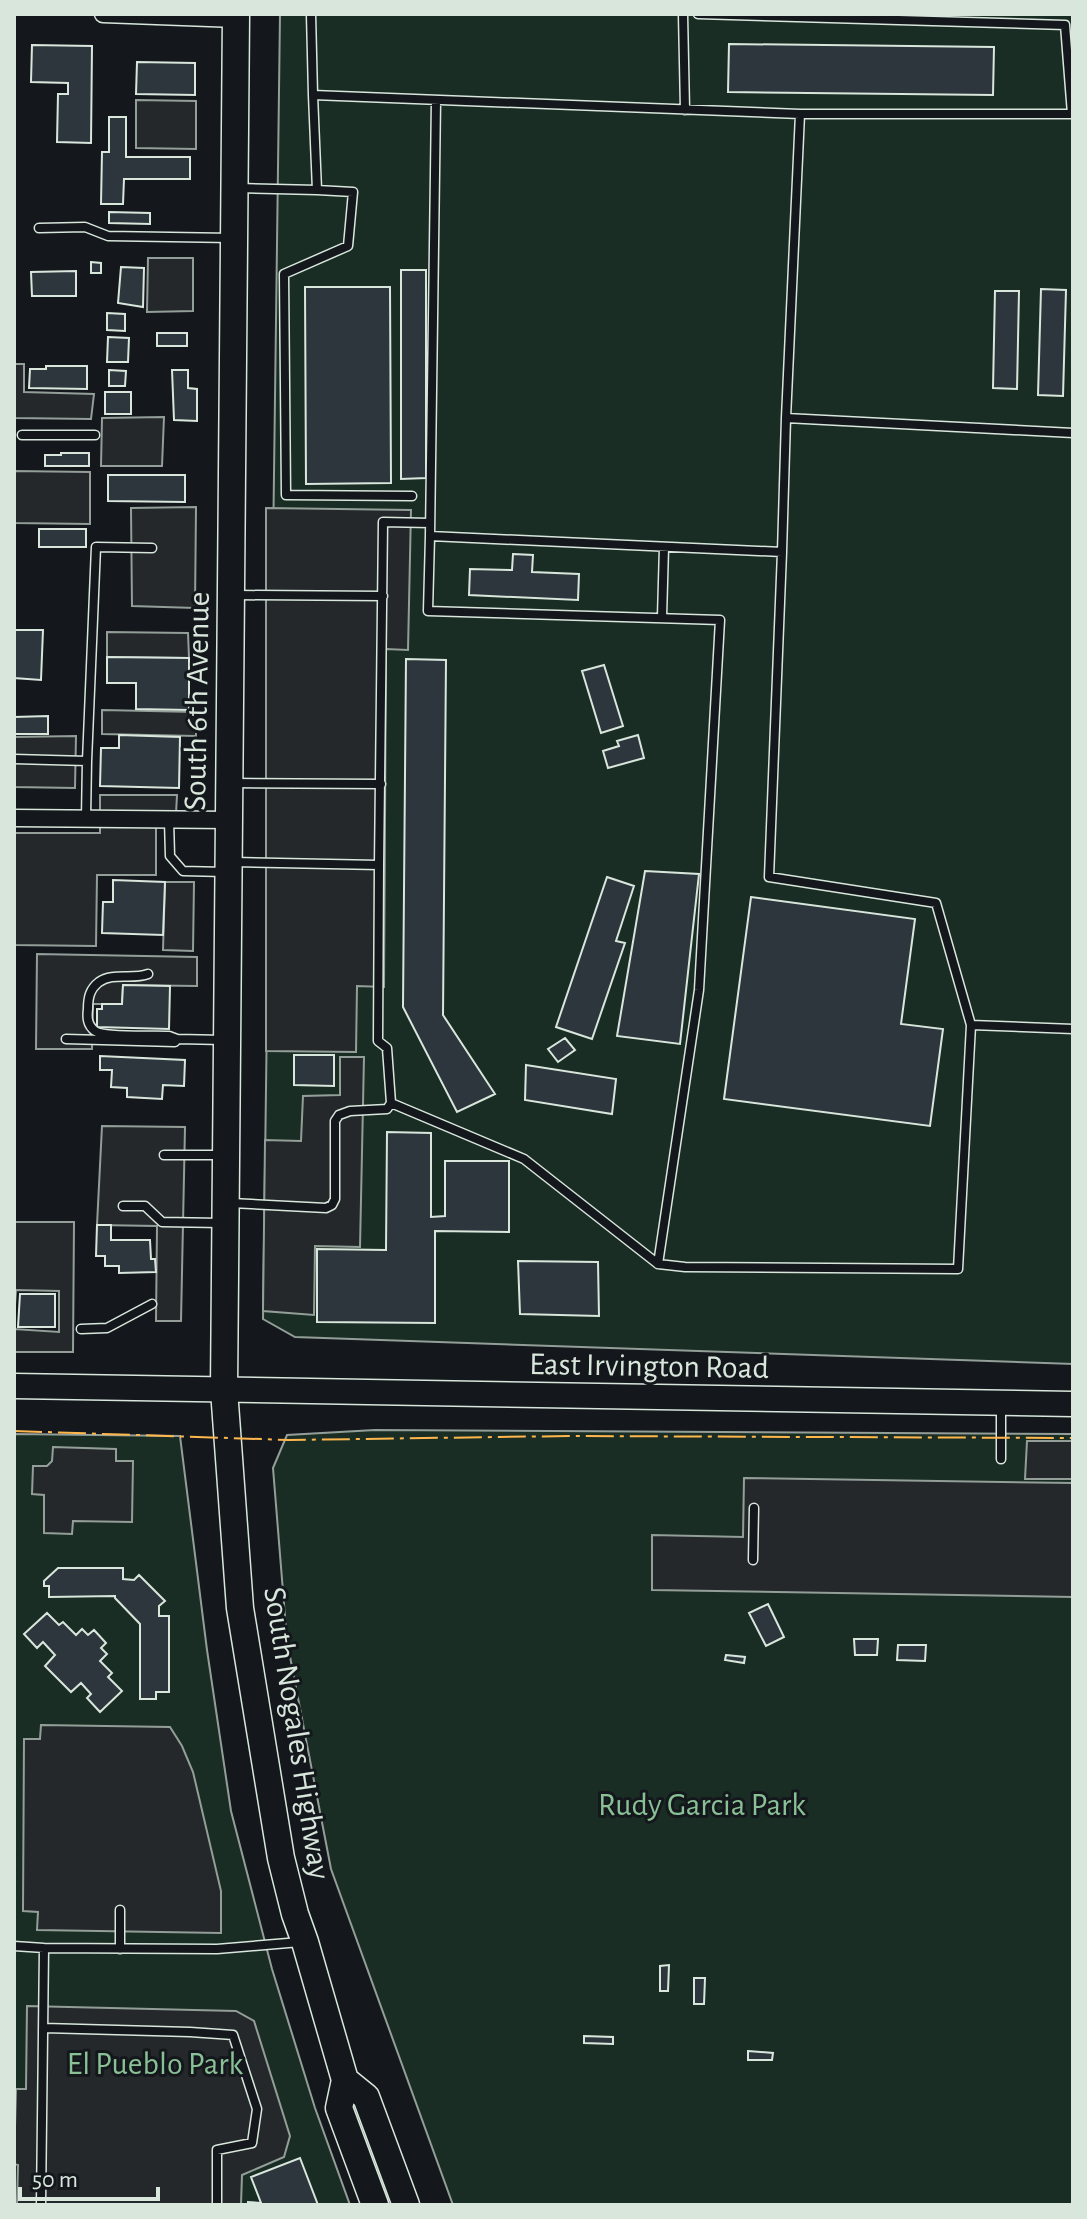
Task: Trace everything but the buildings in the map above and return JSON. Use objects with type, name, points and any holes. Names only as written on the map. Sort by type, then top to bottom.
[{"type":"main road","name":"South 6th Avenue","points":[[224,1390],[236,16]]},
{"type":"main road","name":"East Irvington Road","points":[[14,1386],[1073,1404]]},
{"type":"main road","name":"South Nogales Highway","points":[[224,1390],[240,1608],[281,1858],[345,2080],[339,2108],[375,2205]]},
{"type":"main road","name":"South Nogales Highway","points":[[345,2080],[366,2097],[406,2205]]},
{"type":"street","points":[[103,14],[236,16]]},
{"type":"street","points":[[14,818],[229,820]]},
{"type":"lane","points":[[311,14],[317,190]]},
{"type":"lane","points":[[683,14],[685,110]]},
{"type":"lane","points":[[313,95],[800,114],[1072,114],[1065,25],[698,14]]},
{"type":"lane","points":[[436,100],[428,611],[720,620],[699,990],[658,1264]]},
{"type":"lane","points":[[391,1103],[524,1159],[658,1264],[685,1267],[958,1269],[971,1025],[936,903],[769,877],[800,114]]},
{"type":"lane","points":[[234,188],[353,192],[348,246],[284,274],[286,495],[412,496]]},
{"type":"lane","points":[[39,228],[85,227],[108,236],[234,238]]},
{"type":"lane","points":[[786,418],[1073,433]]},
{"type":"lane","points":[[22,435],[95,435]]},
{"type":"lane","points":[[123,1206],[145,1206],[162,1222],[226,1213],[326,1208],[335,1199],[335,1121],[339,1115],[350,1111],[387,1109],[391,1103],[387,1048],[378,1041],[383,522],[430,523]]},
{"type":"lane","points":[[430,536],[782,552]]},
{"type":"lane","points":[[86,818],[96,547],[152,548]]},
{"type":"lane","points":[[662,617],[664,547]]},
{"type":"lane","points":[[231,595],[383,596]]},
{"type":"lane","points":[[14,759],[87,761]]},
{"type":"lane","points":[[229,783],[381,784]]},
{"type":"lane","points":[[169,819],[170,856],[183,871],[228,867],[379,865]]},
{"type":"lane","points":[[148,974],[108,977],[90,990],[87,1020],[93,1030],[103,1034],[228,1041]]},
{"type":"lane","points":[[971,1025],[1073,1029]]},
{"type":"lane","points":[[66,1039],[175,1042],[177,1039]]},
{"type":"lane","points":[[164,1155],[227,1155]]},
{"type":"lane","points":[[81,1329],[107,1328],[152,1304]]},
{"type":"lane","points":[[1001,1403],[1001,1459]]},
{"type":"lane","points":[[753,1560],[754,1508]]},
{"type":"lane","points":[[120,1910],[120,1949]]},
{"type":"lane","points":[[14,1946],[217,1949],[305,1942]]},
{"type":"lane","points":[[41,2205],[44,1948]]},
{"type":"lane","points":[[44,2028],[233,2035],[257,2109],[252,2143],[217,2150],[217,2205]]},
{"type":"green space","points":[[280,14],[1073,14],[1073,1364],[295,1337],[263,1319]]},
{"type":"green space","name":"Rudy Garcia Park","points":[[375,1430],[1073,1434],[1073,2205],[453,2205],[331,1869],[287,1641],[273,1468],[287,1435]]},
{"type":"green space","name":"El Pueblo Park","points":[[14,1434],[180,1436],[231,1811],[272,1969],[315,2108],[350,2205],[14,2205]]},
{"type":"shaded area","points":[[136,100],[196,101],[196,149],[136,148]]},
{"type":"shaded area","points":[[148,258],[193,258],[193,311],[147,312]]},
{"type":"shaded area","points":[[14,364],[24,364],[24,392],[94,394],[91,419],[14,418]]},
{"type":"shaded area","points":[[164,417],[162,466],[101,466],[102,418]]},
{"type":"shaded area","points":[[14,471],[90,472],[90,524],[14,523]]},
{"type":"shaded area","points":[[196,507],[195,608],[132,606],[131,508]]},
{"type":"shaded area","points":[[266,508],[411,510],[408,650],[386,649],[384,987],[357,986],[356,1052],[266,1051]]},
{"type":"shaded area","points":[[107,632],[188,633],[189,658],[107,657]]},
{"type":"shaded area","points":[[102,710],[196,712],[196,736],[102,734]]},
{"type":"shaded area","points":[[76,736],[75,788],[14,787],[14,737]]},
{"type":"shaded area","points":[[100,795],[177,795],[176,814],[156,814],[156,875],[97,875],[96,946],[14,945],[14,833],[100,833]]},
{"type":"shaded area","points":[[165,882],[194,882],[193,951],[163,950]]},
{"type":"shaded area","points":[[37,954],[197,957],[197,986],[123,985],[122,1004],[93,1004],[92,1049],[36,1049]]},
{"type":"shaded area","points":[[340,1057],[364,1057],[360,1247],[315,1246],[314,1315],[263,1311],[265,1140],[301,1141],[303,1096],[340,1095]]},
{"type":"shaded area","points":[[102,1126],[185,1127],[181,1321],[156,1321],[157,1226],[97,1225]]},
{"type":"shaded area","points":[[14,1222],[74,1222],[73,1352],[14,1352],[14,1329],[59,1332],[59,1291],[16,1290],[14,1319]]},
{"type":"shaded area","points":[[1027,1441],[1073,1441],[1073,1479],[1025,1479]]},
{"type":"shaded area","points":[[53,1447],[116,1449],[116,1461],[133,1461],[132,1522],[73,1521],[72,1534],[44,1533],[44,1495],[32,1494],[33,1466],[47,1466],[52,1461]]},
{"type":"shaded area","points":[[744,1478],[1073,1483],[1073,1597],[652,1590],[652,1535],[743,1537]]},
{"type":"shaded area","points":[[41,1725],[170,1727],[193,1772],[221,1891],[221,1933],[37,1930],[38,1912],[23,1911],[24,1739],[40,1739]]},
{"type":"shaded area","points":[[27,2006],[236,2011],[254,2021],[290,2136],[284,2157],[242,2175],[241,2205],[17,2205],[18,2165],[14,2164],[16,2089],[26,2089]]},
{"type":"power","points":[[14,1431],[289,1440],[569,1436],[1073,1438]]}]
